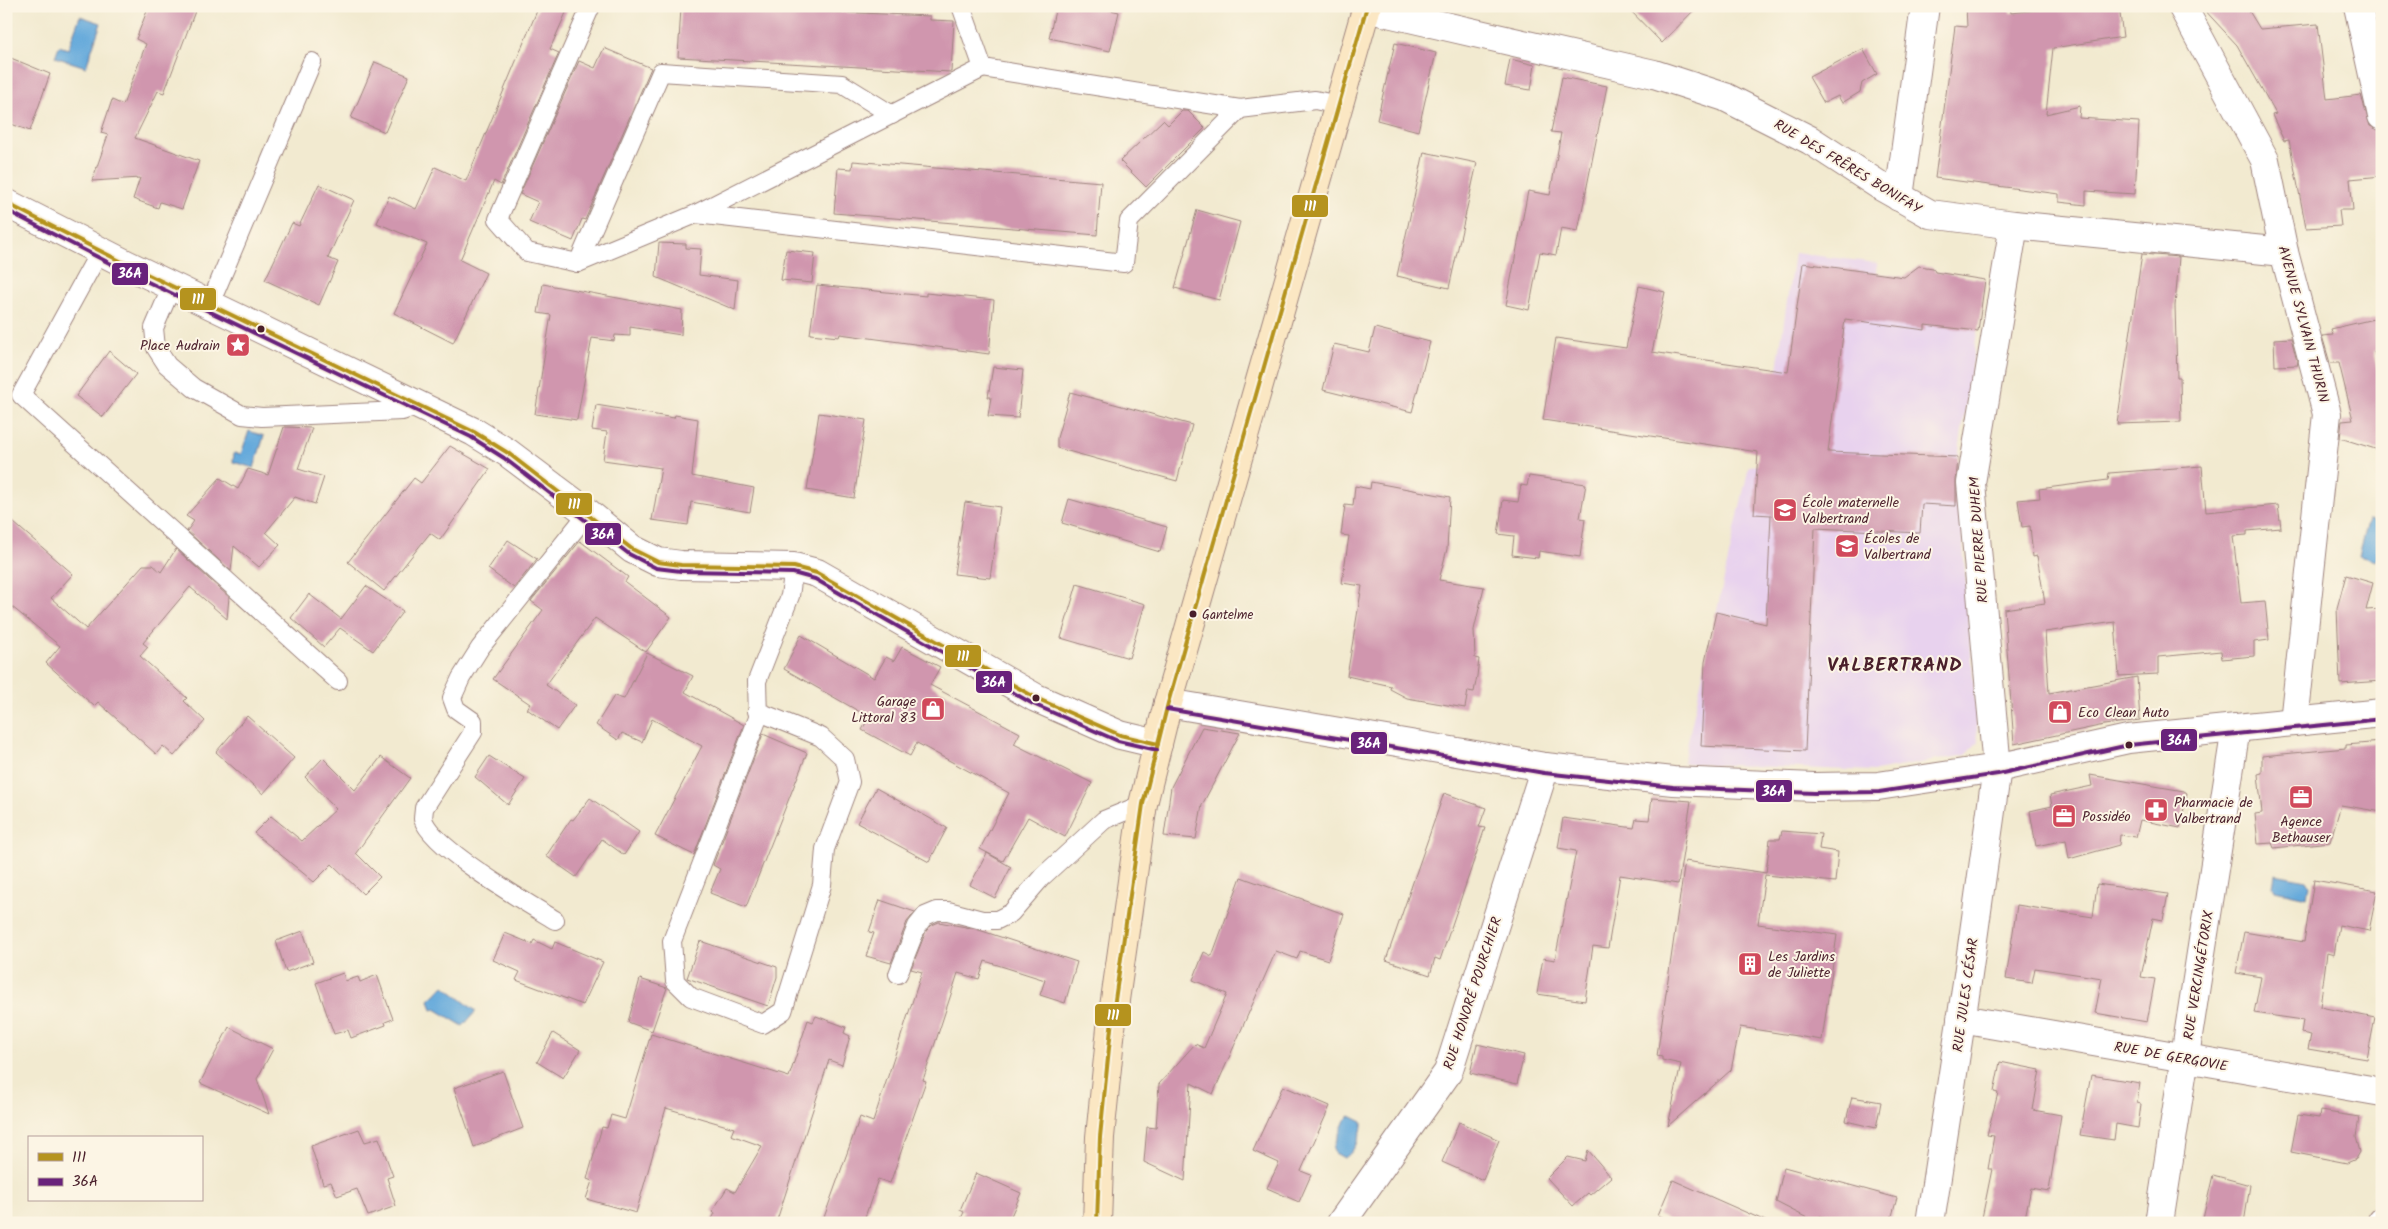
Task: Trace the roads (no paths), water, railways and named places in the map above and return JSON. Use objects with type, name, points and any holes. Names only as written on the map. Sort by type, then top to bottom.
[{"type":"main road","points":[[1097,1223],[1100,1137],[1111,1028],[1143,804],[1168,703],[1366,7]]},
{"type":"street","points":[[1899,196],[1925,6]]},
{"type":"street","name":"AVENUE SYLVAIN THURIN","points":[[2182,6],[2265,160],[2284,252],[2327,414],[2294,722]]},
{"type":"street","points":[[2358,6],[2382,116]]},
{"type":"street","name":"RUE DES FRÊRES BONIFAY","points":[[1366,7],[1654,74],[1725,97],[1810,140],[1930,214],[2014,225],[2284,252]]},
{"type":"street","points":[[6,203],[100,251],[474,432],[508,453],[588,513],[632,549],[658,562],[794,567],[816,573],[1036,698],[1120,735],[1158,744]]},
{"type":"street","name":"RUE PIERRE DUHEM","points":[[1997,768],[1971,483],[2014,225]]},
{"type":"street","points":[[1168,703],[1545,767],[1673,781],[1814,787],[1878,786],[1997,768],[2128,740],[2382,713]]},
{"type":"street","name":"RUE VERCINGÉTORIX","points":[[2159,1223],[2236,728]]},
{"type":"street","name":"RUE HONORÉ POURCHIER","points":[[1342,1223],[1448,1072],[1545,767]]},
{"type":"street","name":"RUE JULES CÉSAR","points":[[1930,1223],[1997,768]]},
{"type":"street","name":"RUE DE GERGOVIE","points":[[1961,1019],[2382,1092]]},
{"type":"lane","points":[[591,6],[498,219],[527,252],[578,263],[696,214],[983,68],[1240,110],[1316,100],[1338,105]]},
{"type":"lane","points":[[961,6],[983,68]]},
{"type":"lane","points":[[210,304],[312,62]]},
{"type":"lane","points":[[578,263],[661,72],[842,84],[892,115]]},
{"type":"lane","points":[[696,214],[1124,263],[1129,221],[1240,110]]},
{"type":"lane","points":[[100,251],[21,395],[338,681]]},
{"type":"lane","points":[[172,286],[154,328],[156,348],[167,365],[194,388],[242,415],[262,417],[402,411],[419,405]]},
{"type":"lane","points":[[555,920],[476,871],[432,833],[423,819],[424,808],[473,732],[473,721],[456,709],[452,698],[461,678],[480,648],[588,513]]},
{"type":"lane","points":[[757,711],[821,737],[845,759],[850,782],[825,850],[822,885],[783,1011],[763,1024],[691,997],[675,981],[672,941],[758,718],[757,711],[757,681],[790,596],[794,567]]},
{"type":"lane","points":[[898,974],[917,926],[925,916],[937,911],[948,911],[982,920],[997,920],[1011,913],[1042,877],[1104,820],[1143,804]]},
{"type":"water","points":[[80,16],[101,23],[86,67],[55,57],[59,46],[68,49]]},
{"type":"water","points":[[249,431],[264,436],[254,468],[233,462],[234,453],[241,454]]},
{"type":"water","points":[[2369,519],[2382,522],[2382,541],[2376,560],[2359,555]]},
{"type":"water","points":[[2275,874],[2306,880],[2309,885],[2307,897],[2275,890],[2273,886]]},
{"type":"water","points":[[444,986],[476,1011],[463,1026],[435,1009],[432,1010],[429,1000]]},
{"type":"water","points":[[1350,1116],[1362,1122],[1362,1126],[1354,1147],[1348,1156],[1344,1158],[1335,1153],[1333,1148],[1345,1120]]},
{"type":"place","name":"Place Audrain","points":[[238,345]]},
{"type":"place","name":"École maternelle Valbertrand","points":[[1785,510]]},
{"type":"place","name":"Écoles de Valbertrand","points":[[1847,546]]},
{"type":"place","name":"Gantelme","points":[[1193,614]]},
{"type":"place","name":"Garage Littoral 83","points":[[933,709]]},
{"type":"place","name":"Eco Clean Auto","points":[[2060,712]]},
{"type":"place","name":"Agence Bethauser","points":[[2301,797]]},
{"type":"place","name":"Pharmacie de Valbertrand","points":[[2156,810]]},
{"type":"place","name":"Possidéo","points":[[2064,816]]},
{"type":"place","name":"Les Jardins de Juliette","points":[[1750,964]]},
{"type":"district","name":"VALBERTRAND","points":[[1895,664]]}]
